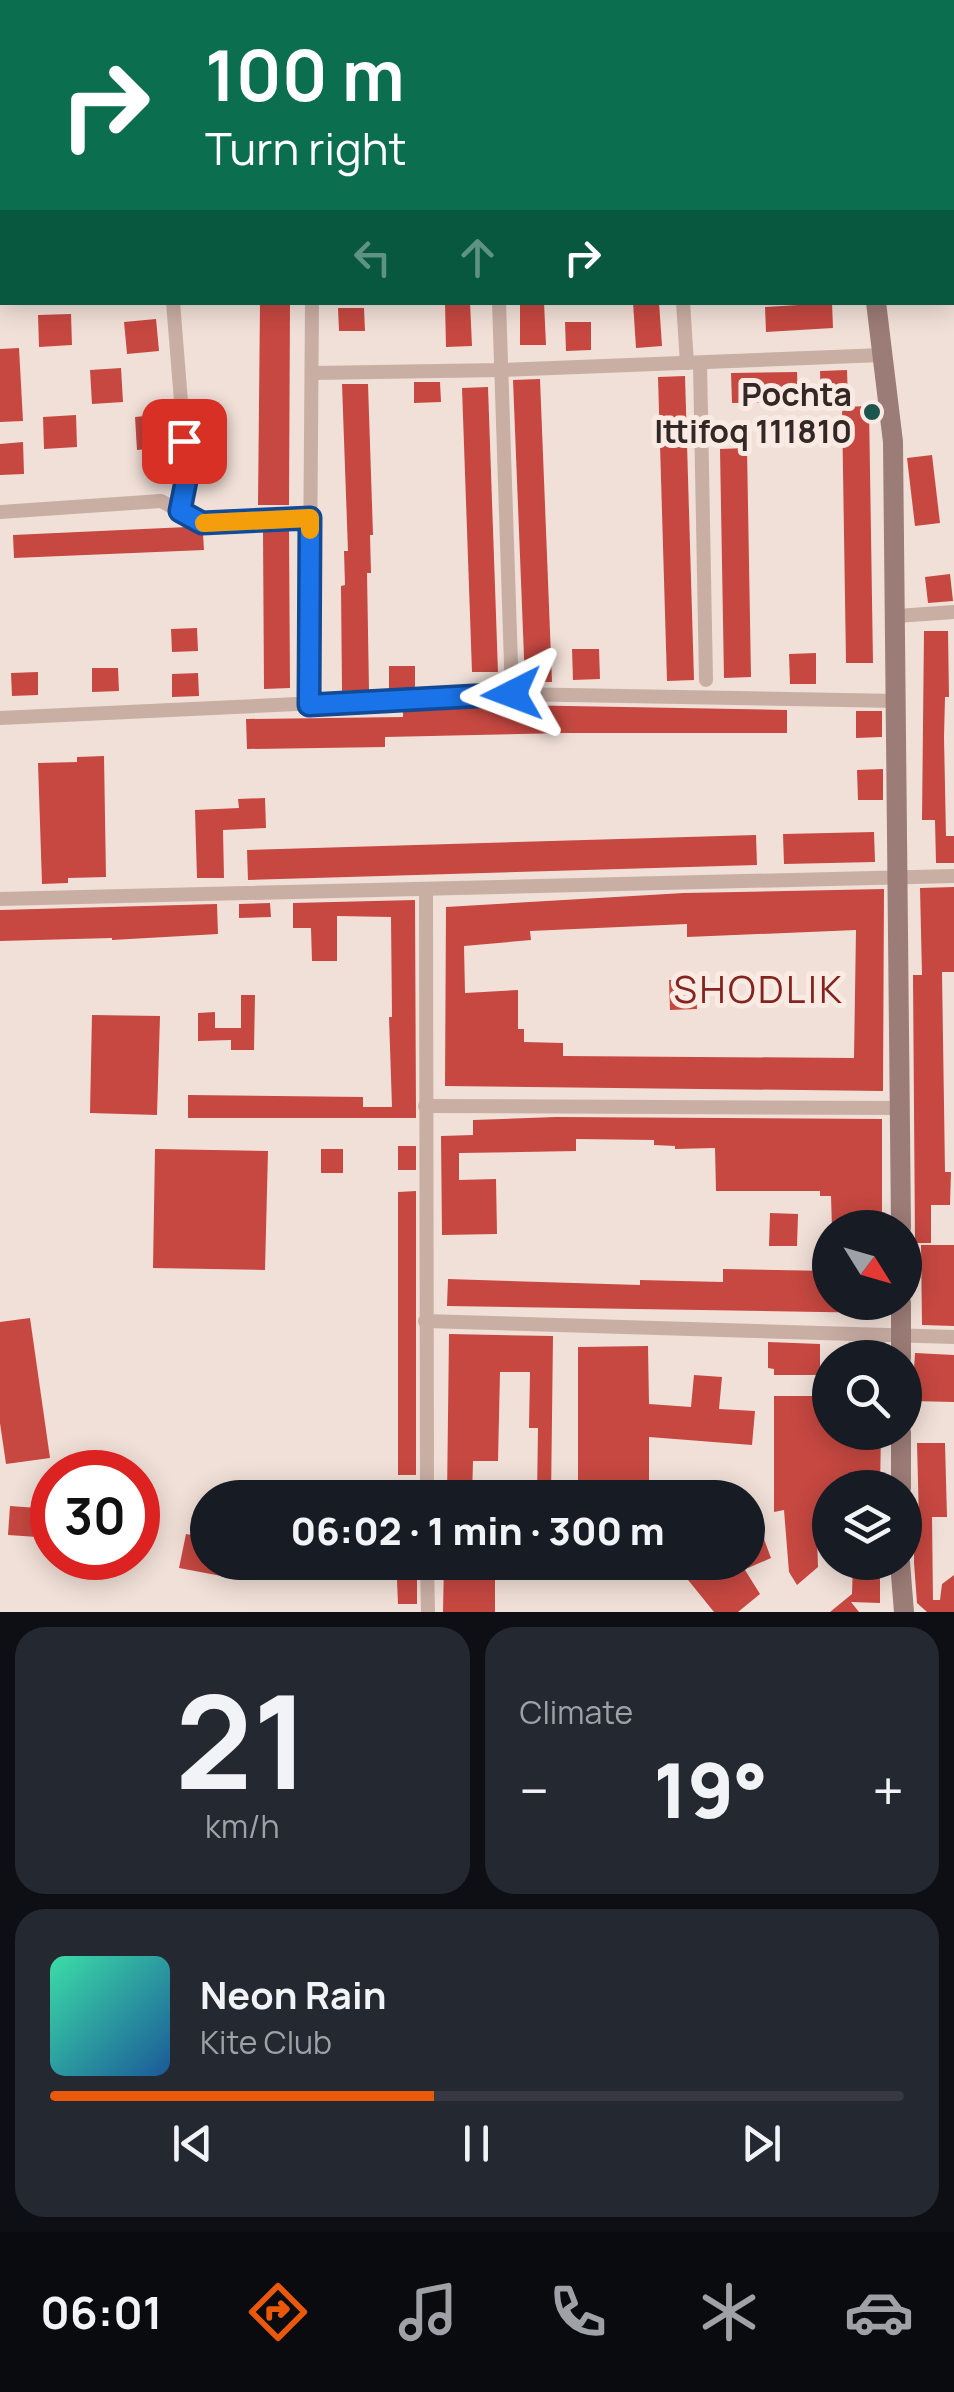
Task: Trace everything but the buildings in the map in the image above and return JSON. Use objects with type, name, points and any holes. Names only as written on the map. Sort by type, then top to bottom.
[{"type":"main road","points":[[876,305],[893,442],[900,1210]]},
{"type":"main road","points":[[901,1580],[903,1611]]},
{"type":"street","points":[[173,305],[187,476],[180,511]]},
{"type":"street","points":[[309,705],[312,305]]},
{"type":"street","points":[[499,305],[512,694]]},
{"type":"street","points":[[684,305],[693,362],[706,680]]},
{"type":"street","points":[[313,373],[502,370],[883,354]]},
{"type":"street","points":[[0,512],[161,501],[202,523],[310,518]]},
{"type":"street","points":[[896,616],[954,612]]},
{"type":"street","points":[[0,718],[512,694],[898,702]]},
{"type":"street","points":[[0,900],[954,876]]},
{"type":"street","points":[[426,889],[427,1480]]},
{"type":"street","points":[[425,1106],[900,1108]]},
{"type":"street","points":[[425,1321],[812,1342]]},
{"type":"street","points":[[922,1343],[954,1337]]},
{"type":"street","points":[[427,1580],[428,1612]]},
{"type":"slow traffic","points":[[204,523],[310,518],[310,530]]},
{"type":"place","name":"Pochta Ittifoq 111810","points":[[872,412]]},
{"type":"district","name":"SHODLIK","points":[[759,988]]},
{"type":"route","points":[[184,441],[187,476],[180,511],[202,523],[310,518],[309,705],[512,694]]}]
